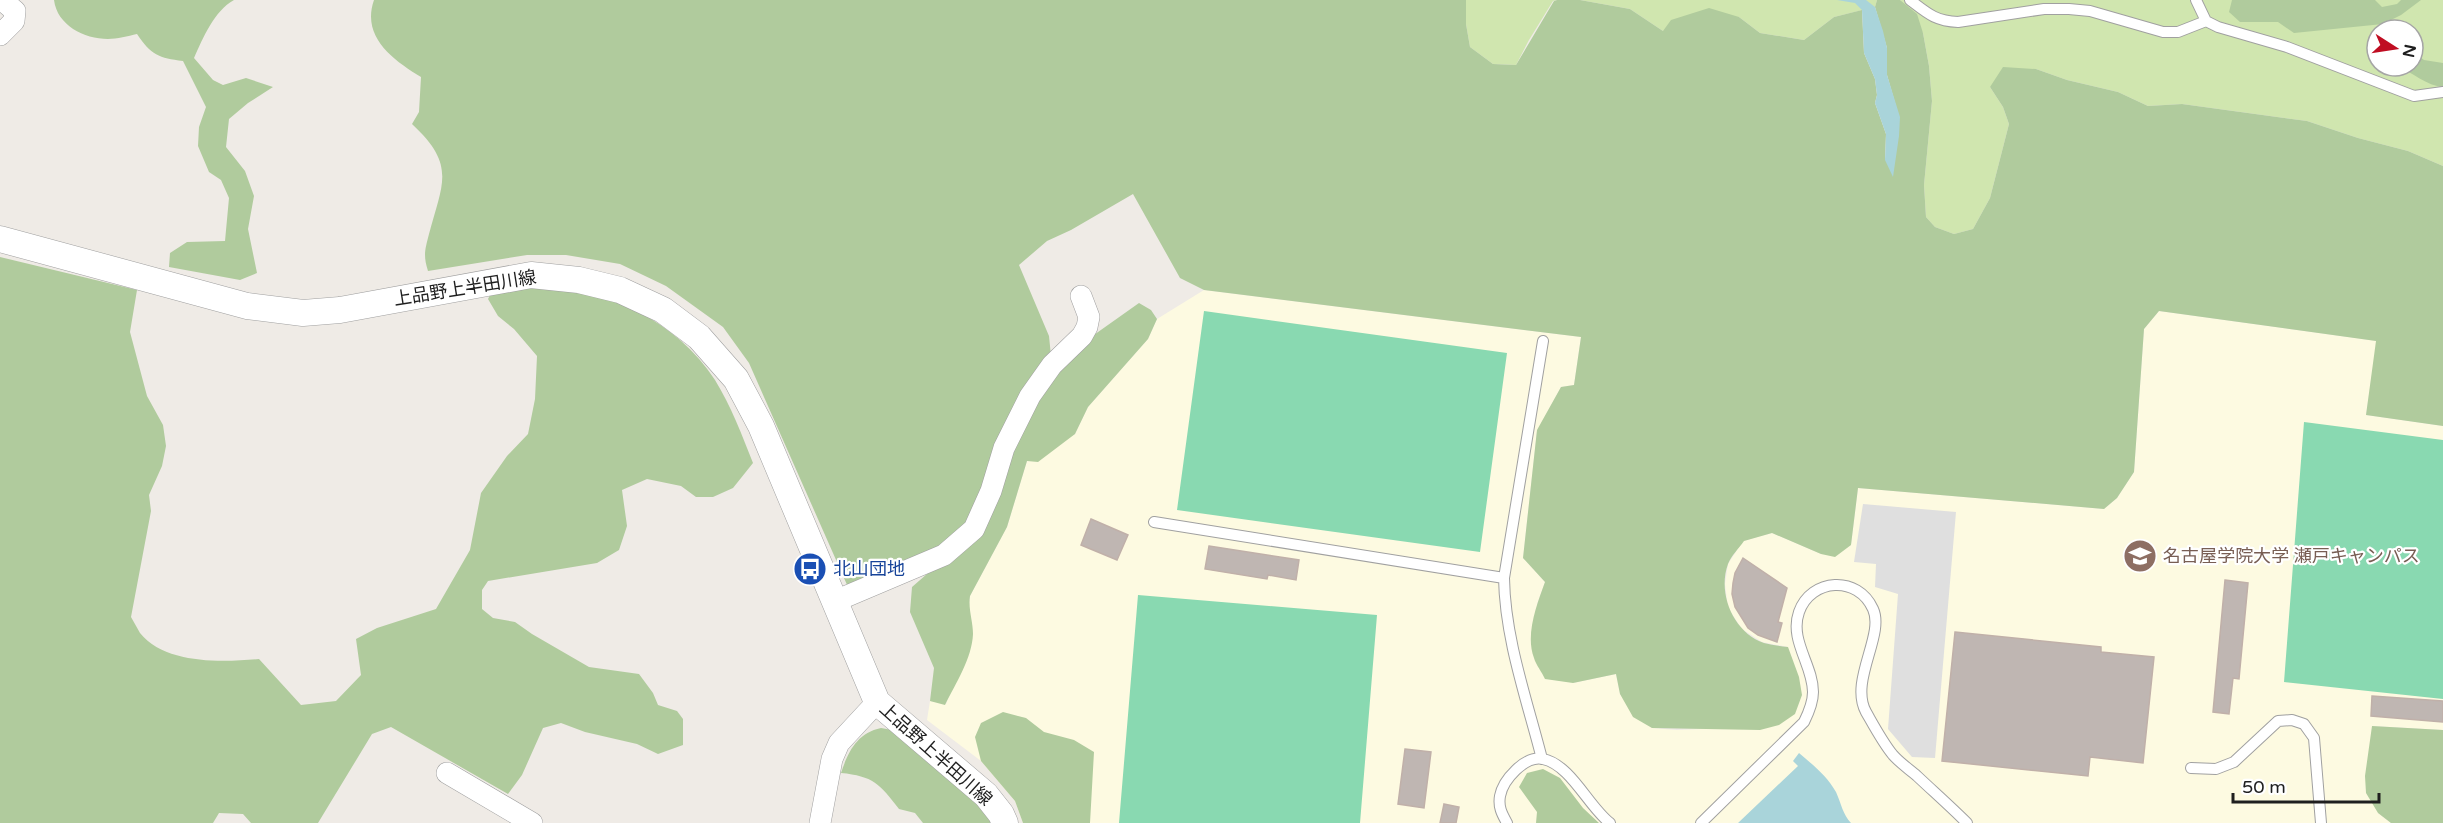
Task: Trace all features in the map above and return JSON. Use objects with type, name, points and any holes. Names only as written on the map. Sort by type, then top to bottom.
[{"type":"street","points":[[0,35],[14,21],[15,11],[2,0]]},
{"type":"street","name":"上品野上半田川線","points":[[0,239],[247,306],[303,313],[340,310],[531,275],[579,280],[620,290],[663,310],[699,337],[736,379],[761,426],[877,702],[986,795],[1005,823]]},
{"type":"street","points":[[834,602],[944,555],[974,529],[991,491],[1004,448],[1029,396],[1052,365],[1082,336],[1087,327],[1089,317],[1081,296]]},
{"type":"street","points":[[820,823],[832,759],[839,743],[877,702]]},
{"type":"street","points":[[447,773],[532,823]]},
{"type":"lane","points":[[1910,0],[1933,18],[1943,21],[1958,22],[2044,9],[2069,9],[2090,11],[2163,32],[2178,32],[2206,21]]},
{"type":"lane","points":[[2196,0],[2206,21],[2218,27],[2287,47],[2414,96],[2443,92]]},
{"type":"lane","points":[[1542,759],[1510,631],[1504,578],[1543,341]]},
{"type":"lane","points":[[1154,522],[1504,578]]},
{"type":"lane","points":[[1701,823],[1804,722],[1812,705],[1813,690],[1797,634],[1798,613],[1807,597],[1821,588],[1837,584],[1853,587],[1865,596],[1874,611],[1875,628],[1863,683],[1864,710],[1893,754],[1967,823]]},
{"type":"lane","points":[[2191,768],[2216,769],[2234,762],[2278,721],[2292,720],[2304,723],[2314,738],[2321,823]]},
{"type":"lane","points":[[1507,823],[1499,809],[1500,795],[1505,784],[1514,772],[1527,762],[1542,759],[1564,770],[1610,823]]},
{"type":"shaded area","name":"名古屋学院大学 瀬戸キャンパス","points":[[1204,290],[1581,337],[1574,385],[1561,387],[1537,431],[1523,558],[1545,582],[1537,604],[1573,683],[1616,674],[1620,694],[1652,728],[1677,730],[1725,728],[1788,647],[1762,642],[1742,629],[1728,608],[1725,584],[1728,564],[1743,541],[1772,533],[1821,554],[1851,545],[1858,488],[2104,509],[2117,498],[2134,472],[2144,329],[2159,311],[2377,341],[2366,415],[2443,426],[2443,730],[2372,726],[2378,813],[2391,823],[1023,823],[1015,801],[981,761],[927,720],[930,701],[946,704],[973,634],[968,608],[970,596],[1007,527],[1027,461],[1075,434],[1088,407],[1148,339],[1157,319]]},
{"type":"shaded area","points":[[1863,504],[1956,512],[1935,758],[1912,757],[1888,729],[1898,594],[1875,587],[1876,564],[1854,562]]},
{"type":"green space","points":[[54,0],[234,0],[215,18],[194,58],[213,80],[223,85],[246,78],[273,87],[229,119],[226,147],[245,171],[254,196],[248,229],[257,273],[240,280],[169,267],[170,253],[187,242],[225,241],[229,198],[221,180],[209,172],[198,146],[199,127],[206,107],[183,61],[156,54],[137,34],[108,39],[81,33],[60,17]]},
{"type":"green space","points":[[374,0],[1466,0],[1466,24],[1470,47],[1493,64],[1516,65],[1554,1],[1557,0],[1580,0],[1630,9],[1663,31],[1671,20],[1709,8],[1739,17],[1760,33],[1804,40],[1834,17],[1862,10],[1864,53],[1875,79],[1877,95],[1875,103],[1886,134],[1885,160],[1899,117],[1887,75],[1887,48],[1875,7],[1877,0],[1900,0],[1917,14],[1929,66],[1932,101],[1924,185],[1926,217],[1935,227],[1954,234],[1973,229],[1990,198],[2009,124],[2003,107],[1990,87],[2003,67],[2036,69],[2067,80],[2118,92],[2148,106],[2182,104],[2307,121],[2408,151],[2443,166],[2443,426],[2366,415],[2376,341],[2159,311],[2144,329],[2134,472],[2117,498],[2104,509],[1858,488],[1851,545],[1835,557],[1821,554],[1772,533],[1744,541],[1728,564],[1725,576],[1727,600],[1737,622],[1753,638],[1764,643],[1788,647],[1799,677],[1802,695],[1795,714],[1779,725],[1760,730],[1652,728],[1633,717],[1620,694],[1616,674],[1573,683],[1545,679],[1535,661],[1532,649],[1531,630],[1545,582],[1523,558],[1537,430],[1561,387],[1574,385],[1581,337],[1204,290],[1180,278],[1133,194],[1071,230],[1047,241],[1019,265],[1049,336],[1051,356],[970,520],[943,546],[848,587],[749,363],[723,327],[666,286],[620,264],[566,255],[527,255],[428,271],[425,252],[441,187],[440,163],[426,138],[412,124],[419,112],[421,77],[400,63],[382,46],[372,25],[371,13]]},
{"type":"green space","points":[[1466,0],[1557,0],[1553,1],[1516,65],[1493,64],[1470,47],[1466,24]]},
{"type":"green space","points":[[1580,0],[1877,0],[1875,7],[1834,17],[1804,40],[1760,33],[1739,17],[1663,31],[1630,9]]},
{"type":"green space","points":[[1900,0],[2443,0],[2443,166],[2408,151],[2307,121],[2182,104],[2148,106],[2118,92],[2067,80],[2036,69],[1990,87],[2003,107],[2009,124],[1990,198],[1973,229],[1954,234],[1935,227],[1926,217],[1924,185],[1932,101],[1923,33]]},
{"type":"green space","points":[[2232,0],[2375,0],[2382,7],[2397,4],[2401,0],[2421,0],[2395,18],[2365,18],[2365,26],[2294,33],[2278,22],[2240,22],[2229,12]]},
{"type":"green space","points":[[2425,60],[2443,63],[2443,87],[2419,78],[2425,78]]},
{"type":"green space","points":[[0,257],[137,290],[130,332],[147,396],[163,425],[166,446],[162,466],[149,495],[151,511],[131,617],[140,633],[164,651],[212,661],[259,659],[301,705],[336,701],[361,675],[356,639],[377,628],[436,609],[470,550],[481,493],[507,456],[528,434],[535,399],[537,356],[514,329],[498,316],[488,299],[491,293],[531,285],[562,287],[613,300],[660,325],[699,359],[715,380],[731,410],[753,463],[733,488],[713,497],[696,497],[681,486],[647,479],[622,490],[627,526],[619,550],[597,563],[488,581],[482,590],[482,609],[493,618],[515,622],[589,667],[639,674],[653,693],[658,705],[677,711],[683,719],[683,745],[658,754],[637,744],[585,732],[561,723],[543,728],[522,775],[508,794],[391,727],[372,734],[318,823],[251,823],[243,814],[219,813],[213,823],[0,823]]},
{"type":"green space","points":[[1139,303],[1151,310],[1157,319],[1148,339],[1088,407],[1075,434],[1038,462],[1027,461],[1007,527],[970,596],[973,634],[967,661],[945,705],[930,701],[934,668],[910,612],[912,587],[935,567],[961,552],[1015,438],[1054,373],[1091,337]]},
{"type":"green space","points":[[1204,311],[1507,353],[1480,552],[1177,510]]},
{"type":"green space","points":[[2304,422],[2443,440],[2443,699],[2284,682]]},
{"type":"green space","points":[[1138,595],[1377,615],[1360,823],[1119,823]]},
{"type":"green space","points":[[1003,712],[1026,718],[1044,732],[1074,740],[1094,752],[1090,823],[1023,823],[1015,801],[981,761],[975,737],[981,723]]},
{"type":"green space","points":[[2372,726],[2443,730],[2443,823],[2391,823],[2378,813],[2366,793],[2365,776]]},
{"type":"green space","points":[[881,728],[898,731],[978,803],[991,823],[923,823],[915,813],[899,809],[875,783],[861,776],[841,773],[855,744],[866,734]]},
{"type":"green space","points":[[1543,769],[1560,778],[1583,808],[1599,823],[1536,823],[1537,812],[1519,787],[1527,773]]},
{"type":"water","points":[[1837,0],[1866,0],[1875,7],[1883,31],[1887,48],[1887,75],[1900,117],[1893,177],[1885,160],[1886,134],[1875,103],[1877,95],[1875,79],[1864,53],[1862,10],[1855,3]]},
{"type":"water","points":[[1799,753],[1832,786],[1851,823],[1738,823],[1798,766],[1793,761]]},
{"type":"building","points":[[1091,519],[1128,535],[1117,560],[1081,545]]},
{"type":"building","points":[[1209,546],[1299,560],[1296,580],[1268,575],[1267,579],[1205,569]]},
{"type":"building","points":[[1743,558],[1787,588],[1778,622],[1782,623],[1777,642],[1758,635],[1748,628],[1735,607],[1732,594],[1733,583],[1735,573]]},
{"type":"building","points":[[2225,580],[2248,583],[2239,679],[2233,678],[2229,714],[2213,712]]},
{"type":"building","points":[[1955,632],[2101,647],[2101,652],[2154,657],[2143,763],[2090,757],[2088,776],[1942,761]]},
{"type":"building","points":[[2372,696],[2443,701],[2443,722],[2371,716]]},
{"type":"building","points":[[1405,749],[1431,752],[1424,808],[1398,804]]},
{"type":"building","points":[[1444,804],[1459,807],[1456,823],[1440,823]]},
{"type":"place","name":"名古屋学院大学 瀬戸キャンパス","points":[[2140,556]]},
{"type":"place","name":"北山団地","points":[[810,569]]}]
